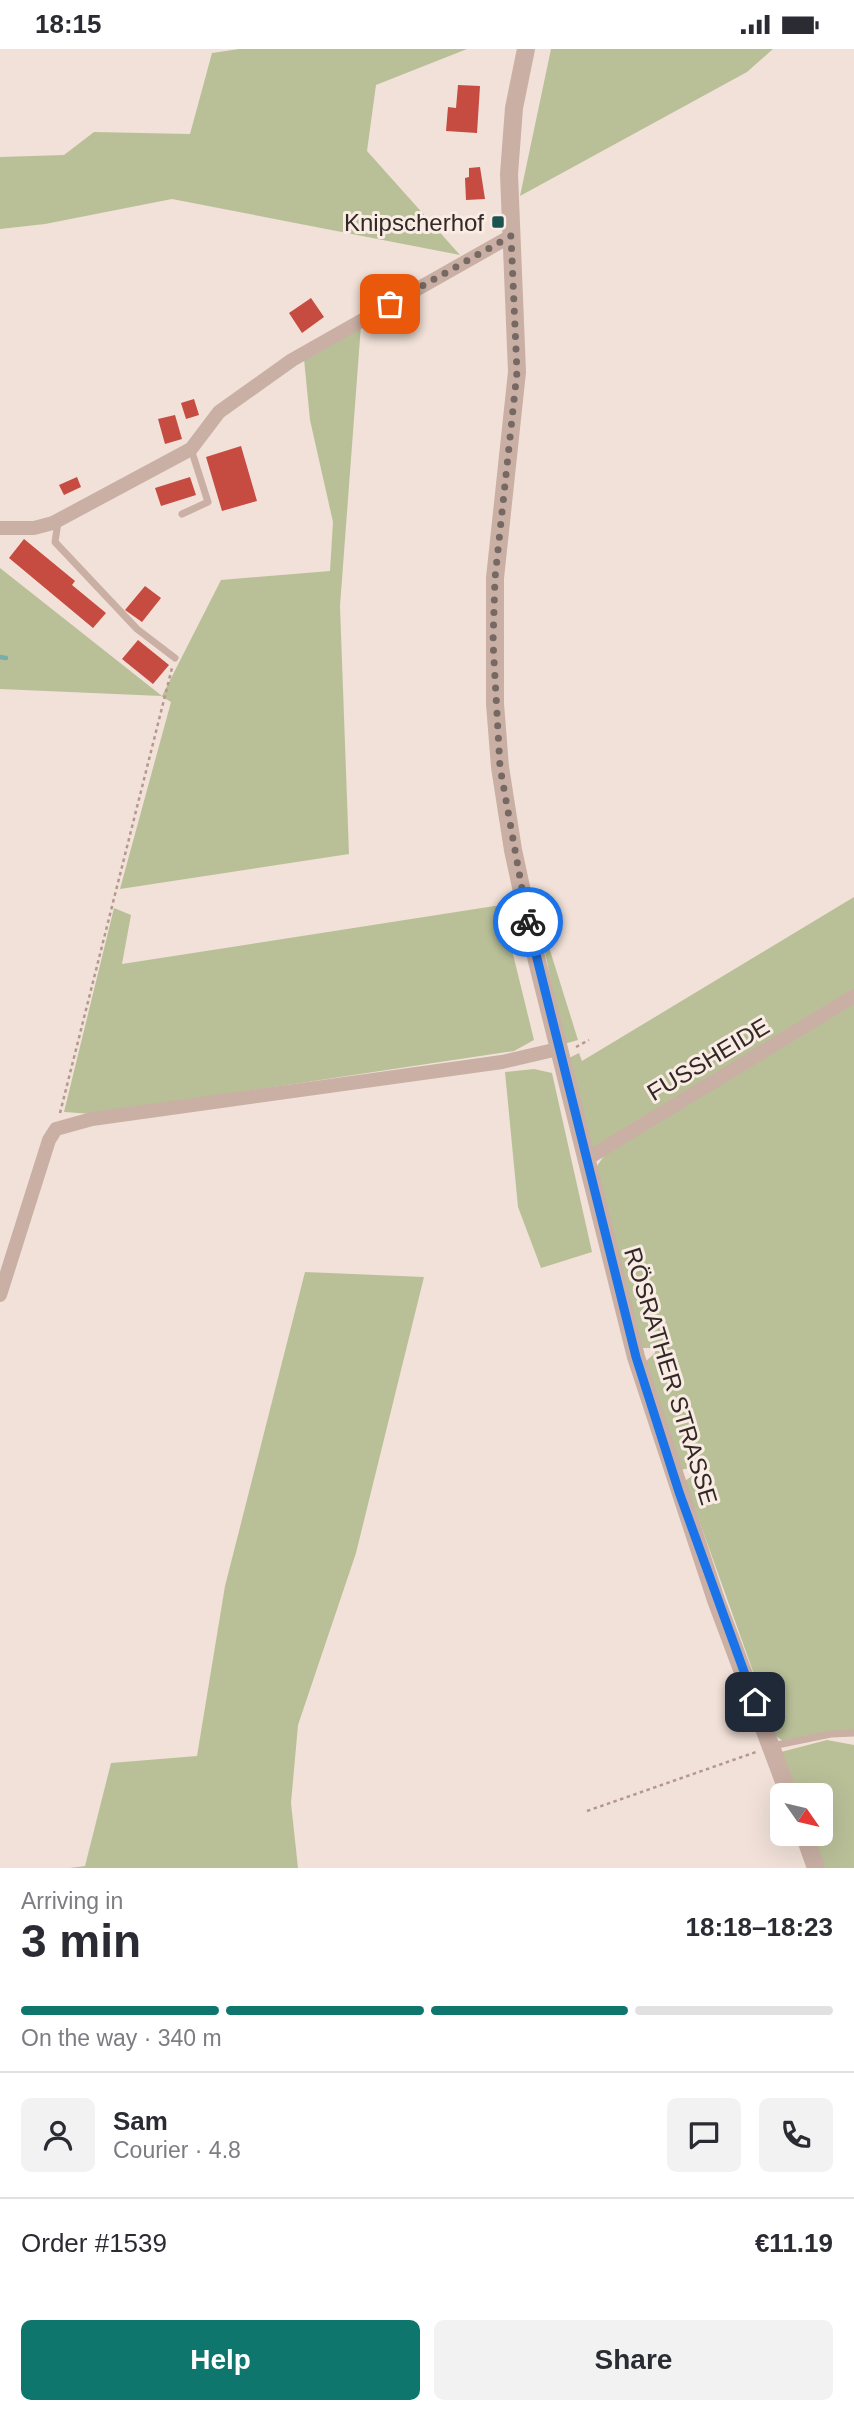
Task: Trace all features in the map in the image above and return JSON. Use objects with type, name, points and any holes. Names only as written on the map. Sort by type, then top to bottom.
[{"type":"street","name":"RÖSRATHER STRASSE","points":[[526,49],[511,139],[511,236],[517,372],[495,578],[495,704],[500,767],[513,850],[537,961],[619,1296],[661,1439],[716,1600],[784,1783]]},
{"type":"street","points":[[0,528],[34,528],[58,521],[191,449],[219,412],[292,360],[511,236]]},
{"type":"street","name":"FUSSHEIDE","points":[[585,1160],[854,996]]},
{"type":"street","points":[[0,1295],[49,1140],[56,1129],[92,1119],[502,1062],[558,1049]]},
{"type":"street","points":[[808,1846],[816,1868]]},
{"type":"lane","points":[[181,514],[208,502],[191,449]]},
{"type":"lane","points":[[58,521],[55,542],[136,629],[175,658]]},
{"type":"lane","points":[[771,1747],[831,1734],[854,1733]]},
{"type":"path","points":[[56,1129],[175,658]]},
{"type":"path","points":[[587,1811],[771,1747]]},
{"type":"green space","points":[[239,49],[467,49],[376,85],[367,151],[460,255],[172,199],[45,224],[0,229],[0,157],[64,155],[94,132],[190,134],[212,53]]},
{"type":"green space","points":[[551,49],[773,49],[747,72],[520,196]]},
{"type":"green space","points":[[361,325],[340,606],[349,854],[120,889],[171,702],[161,696],[0,689],[0,568],[162,696],[221,580],[330,571],[333,522],[310,420],[304,359]]},
{"type":"green space","points":[[854,897],[854,990],[591,1151],[567,1059],[579,1053],[582,1061]]},
{"type":"green space","points":[[534,899],[578,1040],[564,1044]]},
{"type":"green space","points":[[501,905],[534,1040],[514,1051],[93,1114],[64,1112],[114,908],[131,915],[122,964]]},
{"type":"green space","points":[[854,1000],[854,1730],[783,1741],[776,1736],[685,1481],[692,1476],[690,1468],[680,1470],[646,1361],[655,1353],[654,1348],[641,1348],[597,1166],[606,1153]]},
{"type":"green space","points":[[534,1069],[552,1073],[592,1252],[541,1268],[518,1207],[505,1072]]},
{"type":"green space","points":[[305,1272],[424,1277],[356,1553],[298,1725],[291,1803],[298,1868],[70,1868],[85,1866],[111,1763],[197,1756],[225,1586]]},
{"type":"green space","points":[[827,1740],[854,1745],[854,1868],[824,1868],[816,1846],[833,1846],[833,1783],[793,1783],[781,1752]]},
{"type":"building","points":[[458,85],[480,86],[477,133],[446,131],[448,107],[456,108]]},
{"type":"building","points":[[480,167],[485,199],[466,200],[465,178],[469,177],[469,168]]},
{"type":"building","points":[[311,298],[324,317],[302,333],[289,313]]},
{"type":"building","points":[[194,399],[199,415],[186,419],[181,403]]},
{"type":"building","points":[[175,415],[182,439],[165,444],[158,419]]},
{"type":"building","points":[[241,446],[257,501],[222,511],[206,457]]},
{"type":"building","points":[[77,477],[81,487],[64,495],[59,485]]},
{"type":"building","points":[[190,477],[196,495],[161,506],[155,488]]},
{"type":"building","points":[[24,539],[75,581],[72,585],[106,613],[93,628],[9,558]]},
{"type":"building","points":[[145,586],[161,598],[142,622],[125,610]]},
{"type":"building","points":[[138,640],[169,665],[153,684],[122,659]]},
{"type":"waterway","points":[[0,657],[6,658]]},
{"type":"way so far","points":[[390,304],[462,261],[511,236],[517,372],[495,578],[493,642],[500,767],[528,922]]},
{"type":"place","name":"Knipscherhof","points":[[498,222]]},
{"type":"route","points":[[528,922],[636,1357],[716,1600],[755,1702]]}]
